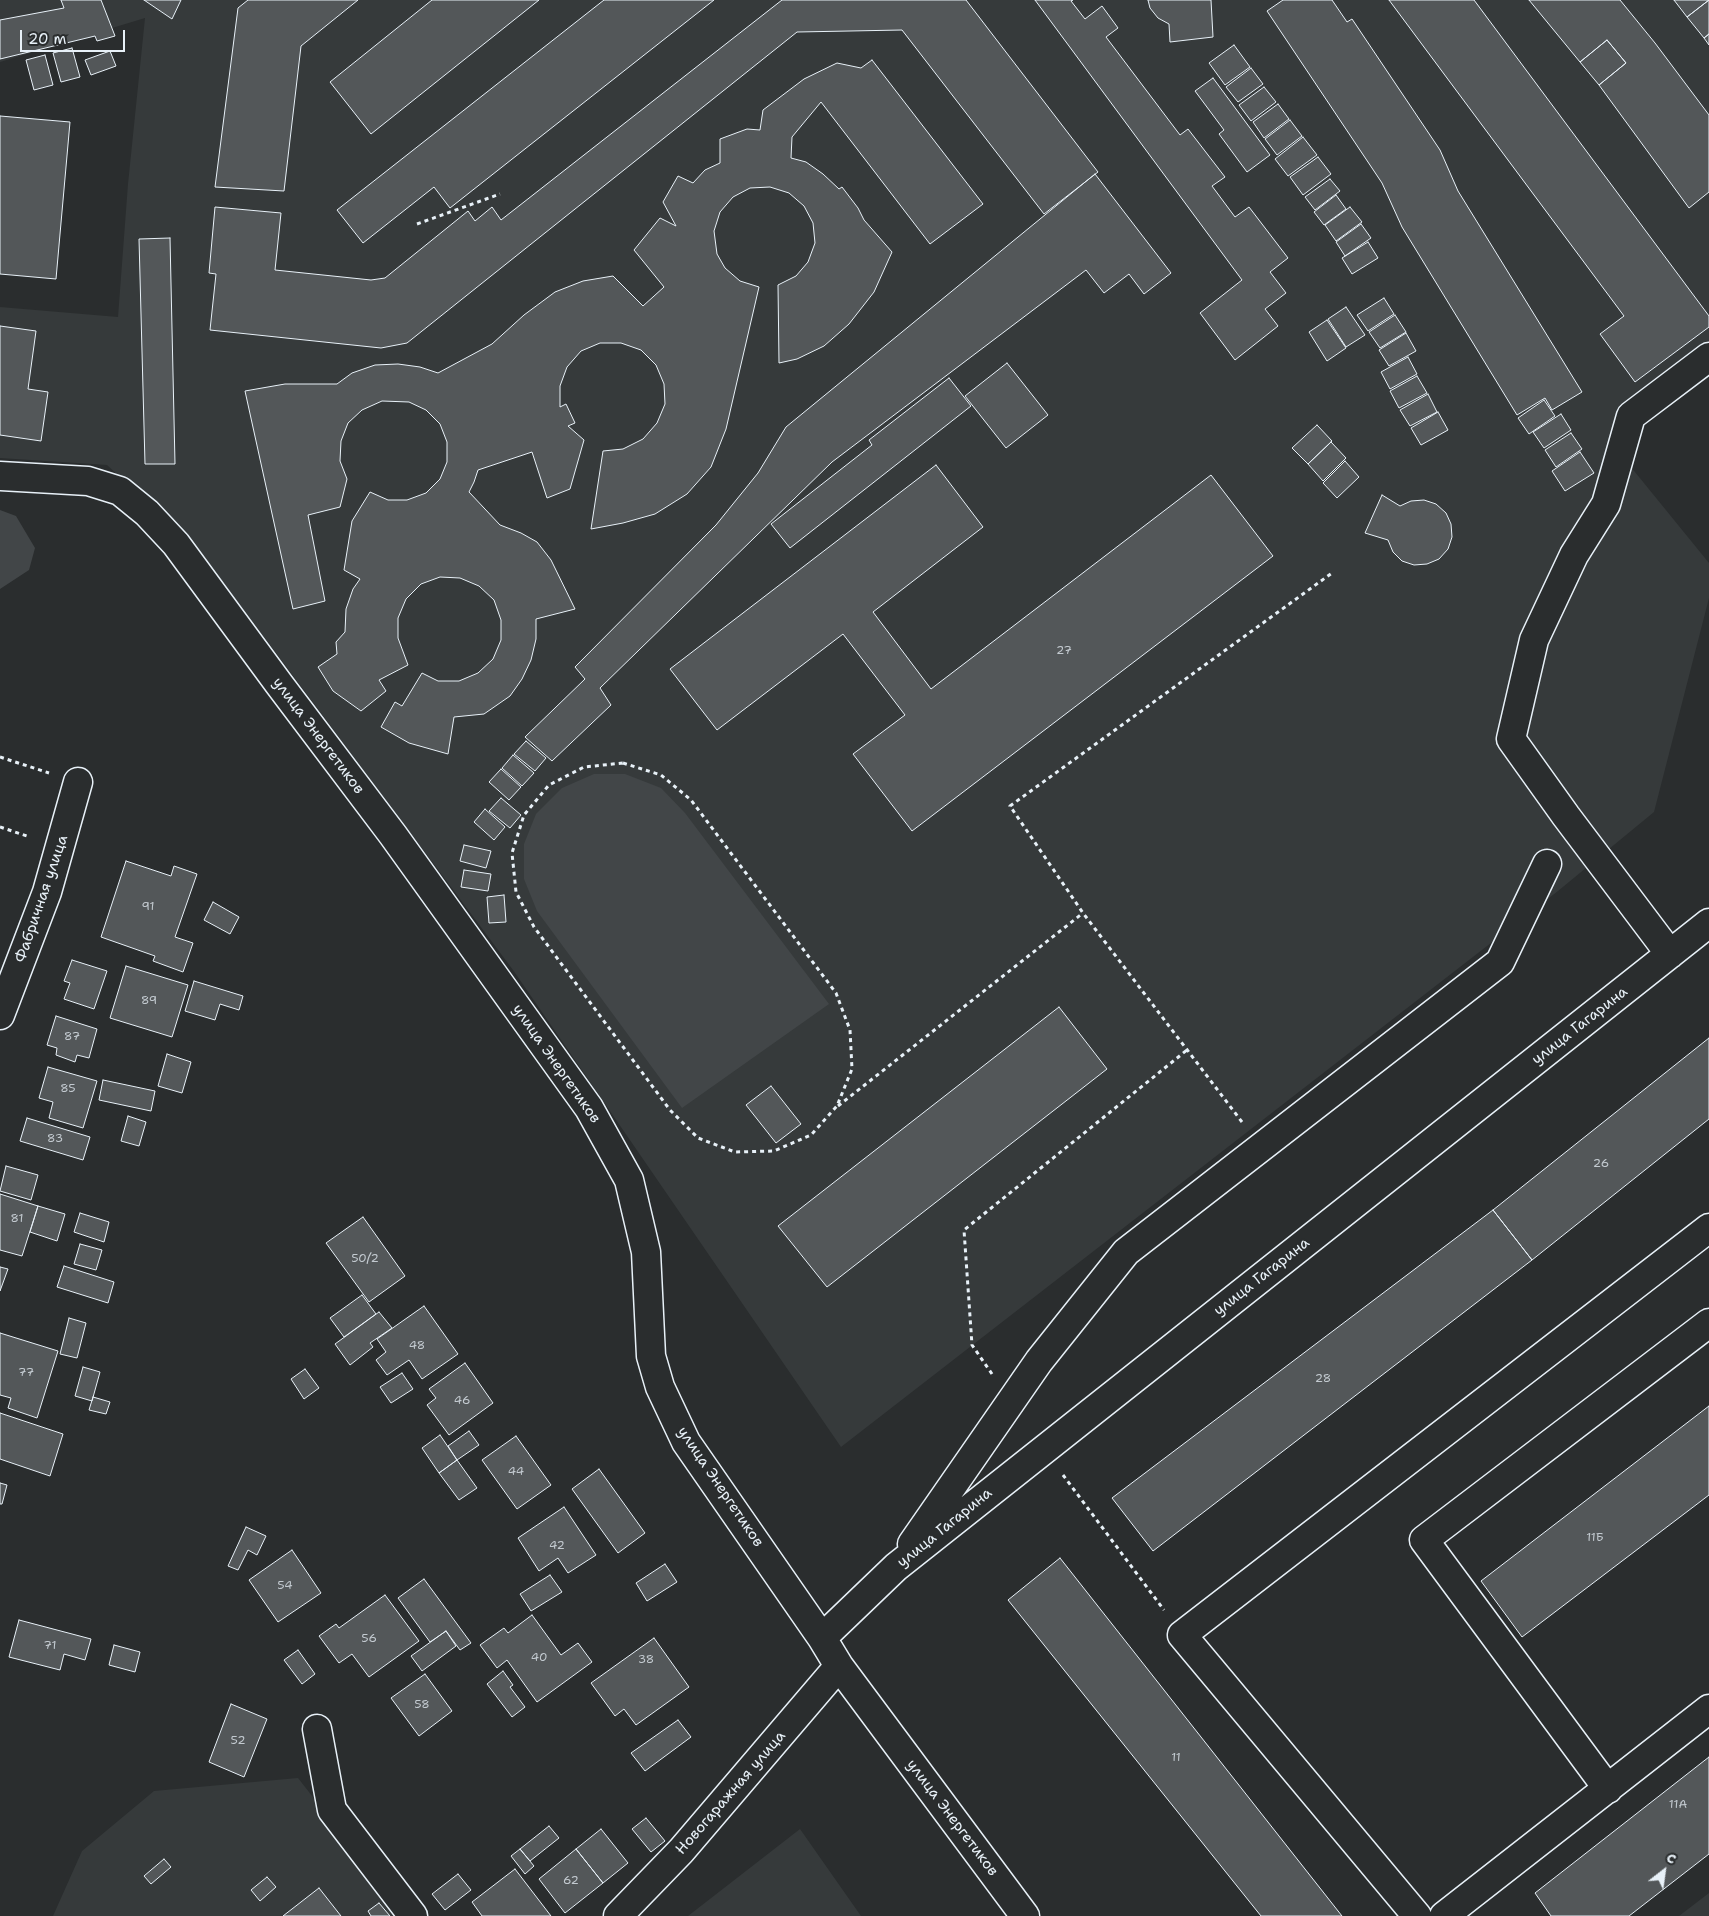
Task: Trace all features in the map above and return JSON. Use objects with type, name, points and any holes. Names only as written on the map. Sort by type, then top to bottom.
[{"type":"street","points":[[1670,954],[1566,816],[1511,739],[1534,640],[1574,555],[1606,504],[1631,416],[1709,357]]},
{"type":"street","name":"улица Энергетиков","points":[[0,476],[88,481],[120,491],[147,512],[176,544],[393,835],[589,1108],[629,1180],[646,1252],[650,1356],[660,1387],[686,1442],[822,1638],[839,1666],[1025,1916]]},
{"type":"street","name":"Фабричная улица","points":[[0,1015],[47,892],[78,782]]},
{"type":"street","points":[[896,1567],[1039,1361],[1126,1252],[1500,962],[1547,864]]},
{"type":"street","name":"улица Гагарина","points":[[822,1638],[896,1567],[1709,923]]},
{"type":"street","points":[[1417,1916],[1182,1635],[1709,1228]]},
{"type":"street","points":[[1608,1789],[1424,1540],[1709,1322]]},
{"type":"street","name":"Новогаражная улица","points":[[618,1916],[681,1851],[839,1666]]},
{"type":"street","points":[[1444,1916],[1709,1709]]},
{"type":"street","points":[[316,1728],[332,1810],[412,1916]]},
{"type":"path","points":[[417,224],[500,194]]},
{"type":"path","points":[[1261,1148],[1083,913],[1010,806],[1332,572]]},
{"type":"path","points":[[0,757],[78,782]]},
{"type":"path","points":[[837,1106],[852,1069],[850,1030],[836,994],[691,800],[661,775],[623,763],[584,767],[549,785],[524,815],[512,852],[516,892],[534,927],[670,1110],[698,1138],[735,1152],[774,1151],[810,1135],[837,1106],[1083,913]]},
{"type":"path","points":[[972,1345],[964,1230],[1187,1050]]},
{"type":"path","points":[[1044,1450],[1182,1635]]},
{"type":"shaded area","points":[[0,0],[1709,0],[1709,372],[1613,445],[1709,563],[1709,598],[1654,812],[1558,891],[841,1447],[513,970],[199,550],[107,465],[0,458],[0,307],[118,317],[128,184],[145,18],[0,62]]},
{"type":"shaded area","points":[[0,510],[16,516],[35,548],[29,570],[0,589]]},
{"type":"shaded area","points":[[594,774],[625,774],[661,788],[685,813],[829,1004],[682,1108],[537,911],[524,879],[524,844],[536,814],[562,788]]},
{"type":"shaded area","points":[[298,1778],[406,1916],[53,1916],[82,1851],[154,1791]]},
{"type":"shaded area","points":[[800,1829],[861,1916],[688,1916]]},
{"type":"shaded area","points":[[1709,1893],[1709,1916],[1679,1916]]},
{"type":"building","points":[[61,0],[101,0],[115,36],[97,41],[95,36],[0,59],[0,20],[64,8]]},
{"type":"building","points":[[144,0],[181,0],[172,19]]},
{"type":"building","points":[[248,0],[358,0],[301,46],[284,191],[215,187],[238,8]]},
{"type":"building","points":[[432,0],[539,0],[371,134],[330,82]]},
{"type":"building","points":[[604,0],[714,0],[450,208],[434,187],[363,243],[337,210]]},
{"type":"building","points":[[782,0],[966,0],[1098,172],[1044,214],[902,30],[797,32],[407,343],[381,348],[210,330],[216,274],[209,273],[215,207],[281,213],[275,270],[371,280],[385,278],[468,211],[475,221],[492,207],[501,220]]},
{"type":"building","points":[[1035,0],[1073,0],[1071,1],[1085,19],[1102,6],[1118,28],[1106,37],[1180,135],[1188,129],[1225,177],[1212,186],[1235,217],[1249,207],[1288,258],[1270,272],[1286,293],[1265,309],[1278,326],[1235,360],[1200,313],[1242,280]]},
{"type":"building","points":[[1148,0],[1211,0],[1213,37],[1170,42],[1169,24],[1158,18],[1150,8]]},
{"type":"building","points":[[1283,0],[1332,0],[1347,22],[1352,19],[1440,150],[1458,191],[1582,392],[1552,410],[1545,398],[1517,415],[1402,227],[1382,183],[1267,11]]},
{"type":"building","points":[[1389,0],[1474,0],[1709,316],[1709,327],[1635,382],[1600,334],[1624,316]]},
{"type":"building","points":[[1529,0],[1620,0],[1709,115],[1709,192],[1689,208],[1599,85],[1626,63],[1607,40],[1580,62]]},
{"type":"building","points":[[1674,0],[1709,0],[1687,17]]},
{"type":"building","points":[[1709,0],[1709,34],[1704,38],[1687,17]]},
{"type":"building","points":[[1709,34],[1709,45],[1704,38]]},
{"type":"building","points":[[1607,40],[1626,63],[1599,85],[1580,62]]},
{"type":"building","points":[[1234,45],[1250,67],[1225,85],[1209,63]]},
{"type":"building","points":[[72,48],[80,77],[61,82],[53,53]]},
{"type":"building","points":[[110,51],[116,66],[91,75],[85,60]]},
{"type":"building","points":[[45,55],[53,85],[34,90],[26,60]]},
{"type":"building","points":[[872,60],[983,204],[930,244],[821,102],[792,137],[791,158],[806,162],[839,189],[842,187],[858,208],[864,220],[892,252],[874,292],[849,324],[824,346],[797,359],[779,363],[778,285],[796,276],[808,262],[815,243],[813,223],[804,206],[789,193],[770,187],[750,188],[733,197],[720,212],[714,231],[717,254],[725,268],[740,281],[759,287],[726,429],[711,467],[687,494],[655,514],[591,529],[603,451],[623,449],[643,439],[657,423],[665,404],[664,384],[656,365],[641,350],[621,343],[600,343],[581,351],[567,367],[560,386],[560,407],[566,404],[575,423],[568,426],[584,440],[570,489],[547,498],[532,452],[478,470],[469,492],[500,525],[537,542],[551,560],[575,609],[536,619],[536,639],[531,660],[522,679],[510,696],[484,714],[454,717],[448,754],[409,743],[381,727],[395,702],[402,706],[422,673],[438,681],[459,681],[478,673],[493,659],[501,640],[501,620],[494,600],[479,586],[460,578],[440,577],[421,584],[406,599],[398,618],[398,638],[408,665],[379,680],[386,691],[361,711],[333,691],[318,667],[337,654],[336,642],[345,632],[346,609],[353,589],[360,579],[344,570],[352,521],[370,492],[388,500],[407,500],[426,493],[440,479],[447,462],[447,442],[440,424],[426,410],[409,402],[382,401],[362,410],[348,423],[341,441],[340,461],[347,479],[340,507],[308,515],[325,601],[293,609],[245,391],[285,384],[337,384],[352,373],[375,365],[398,364],[420,367],[438,373],[492,344],[524,315],[555,292],[583,281],[613,276],[643,306],[664,287],[634,250],[660,218],[676,226],[663,202],[678,176],[693,183],[705,170],[720,163],[720,139],[747,129],[760,130],[763,110],[804,79],[837,63],[861,68]]},
{"type":"building","points":[[1251,68],[1263,84],[1238,102],[1226,87]]},
{"type":"building","points":[[1213,78],[1270,155],[1247,172],[1219,134],[1224,130],[1195,91]]},
{"type":"building","points":[[1264,87],[1276,102],[1251,121],[1239,105]]},
{"type":"building","points":[[1278,104],[1289,119],[1264,138],[1253,122]]},
{"type":"building","points":[[0,116],[70,122],[56,279],[0,274]]},
{"type":"building","points":[[1290,120],[1302,136],[1277,155],[1265,139]]},
{"type":"building","points":[[1303,137],[1317,155],[1288,176],[1275,159]]},
{"type":"building","points":[[1318,157],[1331,174],[1303,195],[1290,177]]},
{"type":"building","points":[[1095,174],[1171,273],[1144,294],[1129,274],[1104,293],[1086,270],[832,462],[600,688],[611,705],[552,761],[525,737],[585,679],[575,667],[716,525],[758,473],[786,427]]},
{"type":"building","points":[[1330,179],[1340,191],[1315,210],[1305,197]]},
{"type":"building","points":[[1336,195],[1346,209],[1324,225],[1314,212]]},
{"type":"building","points":[[1350,207],[1362,222],[1336,241],[1325,225]]},
{"type":"building","points":[[1361,224],[1371,238],[1345,256],[1336,242]]},
{"type":"building","points":[[170,238],[175,464],[145,464],[139,239]]},
{"type":"building","points":[[1368,242],[1378,258],[1352,274],[1342,258]]},
{"type":"building","points":[[1384,298],[1394,314],[1368,331],[1357,315]]},
{"type":"building","points":[[1346,307],[1365,335],[1346,347],[1328,319]]},
{"type":"building","points":[[1395,315],[1406,332],[1380,348],[1369,332]]},
{"type":"building","points":[[1327,320],[1346,348],[1327,361],[1309,332]]},
{"type":"building","points":[[0,326],[36,331],[28,389],[48,392],[41,441],[0,435]]},
{"type":"building","points":[[1406,333],[1416,351],[1389,366],[1379,350]]},
{"type":"building","points":[[1408,357],[1417,374],[1390,389],[1381,372]]},
{"type":"building","points":[[1007,363],[1048,415],[1006,448],[965,396]]},
{"type":"building","points":[[1417,376],[1427,393],[1399,408],[1390,391]]},
{"type":"building","points":[[949,378],[971,406],[790,548],[771,524],[872,445],[869,440]]},
{"type":"building","points":[[1428,394],[1437,412],[1410,426],[1400,410]]},
{"type":"building","points":[[1544,400],[1555,416],[1529,434],[1518,418]]},
{"type":"building","points":[[1438,412],[1448,430],[1421,445],[1411,428]]},
{"type":"building","points":[[1561,414],[1571,430],[1544,448],[1533,432]]},
{"type":"building","points":[[1317,425],[1332,441],[1308,464],[1292,448]]},
{"type":"building","points":[[1571,433],[1582,449],[1556,467],[1545,450]]},
{"type":"building","points":[[1331,442],[1346,458],[1323,481],[1308,464]]},
{"type":"building","points":[[1580,452],[1594,473],[1565,491],[1552,471]]},
{"type":"building","points":[[1345,461],[1359,477],[1337,498],[1323,483]]},
{"type":"building","points":[[936,465],[983,527],[873,612],[931,689],[1211,475],[1273,556],[912,831],[853,754],[905,715],[843,634],[717,730],[670,669]]},
{"type":"building","points":[[1382,495],[1400,506],[1411,501],[1424,500],[1436,504],[1446,513],[1451,524],[1452,537],[1448,549],[1439,559],[1427,564],[1414,565],[1402,561],[1393,552],[1388,540],[1365,533]]},
{"type":"building","points":[[526,741],[546,758],[535,771],[514,754]]},
{"type":"building","points":[[513,755],[534,773],[522,786],[502,768]]},
{"type":"building","points":[[501,769],[521,787],[509,800],[489,782]]},
{"type":"building","points":[[501,798],[521,815],[510,828],[489,811]]},
{"type":"building","points":[[485,809],[505,827],[494,840],[474,822]]},
{"type":"building","points":[[464,845],[491,851],[486,868],[460,861]]},
{"type":"building","points":[[126,861],[171,876],[174,866],[197,874],[175,937],[193,943],[183,972],[153,961],[155,956],[101,937]]},
{"type":"building","points":[[464,870],[491,874],[488,891],[461,887]]},
{"type":"building","points":[[504,895],[506,922],[489,923],[487,897]]},
{"type":"building","points":[[213,902],[239,917],[230,934],[204,920]]},
{"type":"building","points":[[72,960],[107,971],[94,1009],[64,999],[70,983],[64,981]]},
{"type":"building","points":[[126,966],[188,985],[172,1037],[110,1018]]},
{"type":"building","points":[[194,981],[243,996],[239,1010],[220,1004],[215,1020],[185,1011]]},
{"type":"building","points":[[1059,1007],[1107,1069],[827,1287],[778,1226]]},
{"type":"building","points":[[56,1016],[97,1029],[89,1058],[77,1055],[75,1062],[56,1055],[57,1048],[47,1045]]},
{"type":"building","points":[[1709,1038],[1709,1119],[1532,1260],[1493,1210]]},
{"type":"building","points":[[167,1054],[191,1062],[182,1093],[158,1086]]},
{"type":"building","points":[[48,1067],[97,1081],[83,1128],[49,1118],[53,1102],[39,1098]]},
{"type":"building","points":[[103,1080],[155,1091],[151,1111],[99,1100]]},
{"type":"building","points":[[771,1086],[801,1124],[776,1143],[746,1105]]},
{"type":"building","points":[[128,1116],[146,1122],[139,1146],[121,1141]]},
{"type":"building","points":[[27,1118],[90,1137],[83,1160],[20,1141]]},
{"type":"building","points":[[6,1166],[38,1175],[31,1200],[0,1191]]},
{"type":"building","points":[[0,1194],[38,1206],[22,1256],[0,1250]]},
{"type":"building","points":[[38,1206],[65,1214],[57,1241],[30,1232]]},
{"type":"building","points":[[1493,1210],[1532,1260],[1153,1551],[1112,1498]]},
{"type":"building","points":[[80,1213],[109,1222],[104,1242],[74,1232]]},
{"type":"building","points":[[363,1217],[405,1276],[369,1302],[326,1243]]},
{"type":"building","points":[[80,1244],[102,1250],[96,1270],[74,1264]]},
{"type":"building","points":[[64,1266],[114,1282],[108,1303],[57,1287]]},
{"type":"building","points":[[0,1267],[8,1269],[0,1291]]},
{"type":"building","points":[[362,1295],[376,1314],[344,1337],[330,1318]]},
{"type":"building","points":[[424,1306],[458,1354],[422,1379],[409,1360],[387,1375],[376,1360],[386,1352],[377,1339]]},
{"type":"building","points":[[379,1312],[392,1328],[370,1343],[373,1347],[350,1365],[335,1344]]},
{"type":"building","points":[[69,1318],[86,1323],[77,1358],[60,1354]]},
{"type":"building","points":[[0,1333],[58,1351],[37,1418],[8,1408],[11,1398],[0,1395]]},
{"type":"building","points":[[465,1363],[493,1403],[449,1435],[427,1405],[436,1398],[429,1389]]},
{"type":"building","points":[[83,1367],[100,1372],[92,1401],[75,1396]]},
{"type":"building","points":[[305,1369],[319,1388],[304,1399],[291,1379]]},
{"type":"building","points":[[402,1373],[413,1389],[391,1403],[380,1387]]},
{"type":"building","points":[[93,1397],[110,1402],[106,1414],[89,1410]]},
{"type":"building","points":[[1709,1406],[1709,1495],[1522,1637],[1481,1581]]},
{"type":"building","points":[[0,1413],[63,1434],[50,1476],[0,1459]]},
{"type":"building","points":[[469,1431],[479,1445],[457,1460],[448,1446]]},
{"type":"building","points":[[440,1435],[457,1460],[439,1473],[422,1448]]},
{"type":"building","points":[[516,1436],[551,1485],[517,1509],[482,1460]]},
{"type":"building","points":[[457,1460],[477,1488],[459,1500],[439,1473]]},
{"type":"building","points":[[599,1469],[645,1533],[618,1553],[572,1489]]},
{"type":"building","points":[[0,1483],[7,1485],[2,1504],[0,1504]]},
{"type":"building","points":[[564,1507],[596,1555],[568,1573],[558,1558],[539,1571],[518,1538]]},
{"type":"building","points":[[246,1527],[266,1536],[257,1555],[248,1550],[238,1570],[228,1566]]},
{"type":"building","points":[[292,1550],[321,1593],[278,1622],[249,1580]]},
{"type":"building","points":[[1060,1558],[1342,1916],[1261,1916],[1008,1600]]},
{"type":"building","points":[[665,1564],[677,1582],[647,1601],[636,1583]]},
{"type":"building","points":[[550,1575],[562,1592],[531,1611],[520,1594]]},
{"type":"building","points":[[424,1579],[471,1643],[460,1650],[446,1631],[430,1642],[398,1598]]},
{"type":"building","points":[[385,1595],[419,1641],[369,1677],[352,1654],[339,1663],[319,1636],[336,1624],[339,1628]]},
{"type":"building","points":[[532,1615],[561,1655],[578,1643],[592,1662],[537,1702],[507,1660],[497,1668],[480,1645],[504,1628],[508,1633]]},
{"type":"building","points":[[19,1620],[91,1639],[85,1660],[64,1654],[60,1670],[9,1657]]},
{"type":"building","points":[[446,1631],[456,1646],[422,1671],[411,1656]]},
{"type":"building","points":[[654,1638],[689,1687],[636,1725],[624,1709],[615,1716],[591,1683]]},
{"type":"building","points":[[114,1645],[140,1652],[135,1672],[109,1665]]},
{"type":"building","points":[[298,1650],[315,1674],[302,1684],[284,1660]]},
{"type":"building","points":[[503,1671],[513,1685],[510,1687],[525,1707],[512,1717],[487,1684]]},
{"type":"building","points":[[425,1674],[452,1711],[419,1736],[391,1698]]},
{"type":"building","points":[[231,1704],[267,1719],[244,1777],[209,1762]]},
{"type":"building","points":[[678,1720],[691,1737],[645,1771],[631,1753]]},
{"type":"building","points":[[1709,1757],[1709,1854],[1629,1916],[1551,1916],[1535,1893]]},
{"type":"building","points":[[646,1818],[665,1841],[651,1852],[632,1829]]},
{"type":"building","points":[[549,1826],[559,1838],[530,1861],[520,1849]]},
{"type":"building","points":[[601,1829],[628,1863],[603,1883],[576,1849]]},
{"type":"building","points":[[520,1849],[534,1866],[525,1874],[511,1856]]},
{"type":"building","points":[[576,1849],[603,1883],[565,1913],[539,1879]]},
{"type":"building","points":[[164,1859],[171,1867],[151,1884],[144,1876]]},
{"type":"building","points":[[515,1869],[551,1916],[482,1916],[472,1902]]},
{"type":"building","points":[[458,1874],[471,1890],[445,1910],[432,1894]]},
{"type":"building","points":[[267,1877],[276,1887],[260,1901],[251,1890]]},
{"type":"building","points":[[319,1888],[341,1916],[283,1916]]},
{"type":"building","points":[[379,1903],[390,1916],[371,1916],[368,1911]]}]
